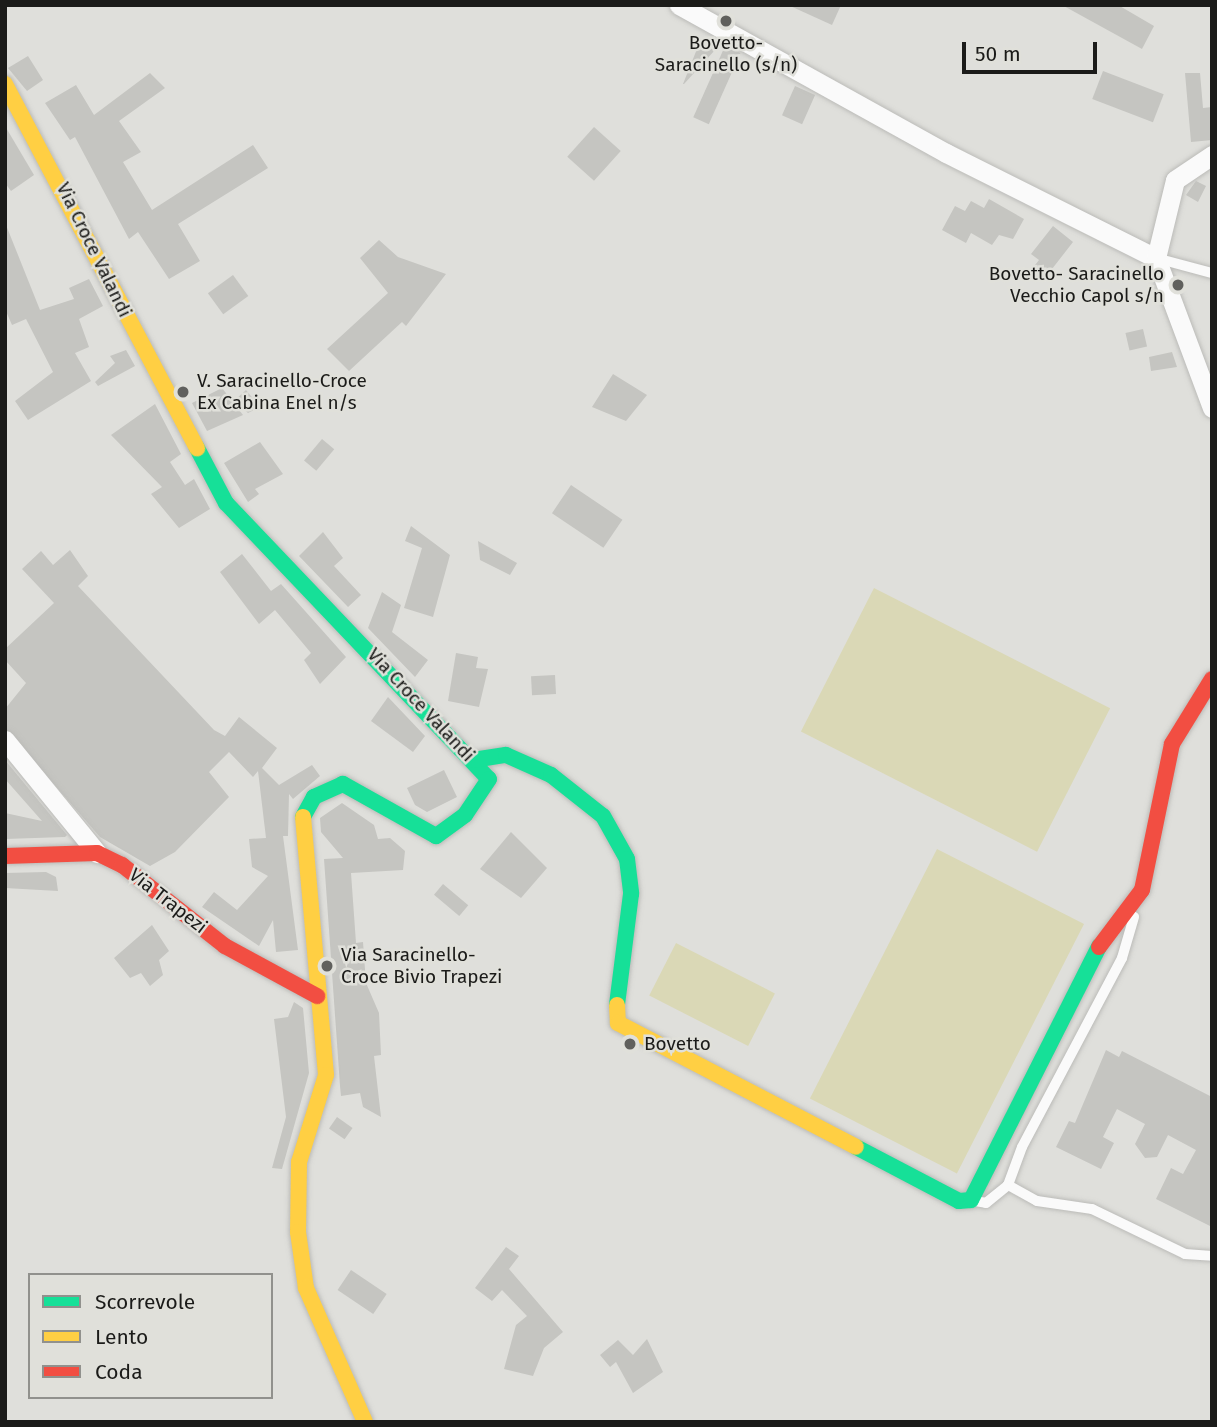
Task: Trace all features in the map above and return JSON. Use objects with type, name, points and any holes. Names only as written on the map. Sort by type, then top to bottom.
[{"type":"street","points":[[678,5],[946,153],[1156,258]]},
{"type":"street","name":"Via Croce Valandi","points":[[5,84],[226,503],[489,779],[465,815],[436,836],[343,784],[314,797],[303,814],[326,1075],[299,1162],[298,1233],[306,1288],[365,1422]]},
{"type":"street","points":[[1212,155],[1175,180],[1156,258],[1212,408]]},
{"type":"street","points":[[473,760],[506,755],[551,775],[603,816],[627,859],[631,894],[615,982],[618,1023],[930,1191],[971,1200],[1100,946],[1142,890],[1172,744],[1212,678]]},
{"type":"street","points":[[5,740],[97,853]]},
{"type":"street","points":[[5,856],[97,853]]},
{"type":"street","name":"Via Trapezi","points":[[97,853],[122,865],[225,946],[317,996]]},
{"type":"lane","points":[[1156,258],[1212,273]]},
{"type":"lane","points":[[971,1200],[986,1203],[1008,1185],[1021,1147],[1122,958],[1142,890]]},
{"type":"lane","points":[[1008,1185],[1037,1201],[1093,1209],[1185,1254],[1212,1256]]},
{"type":"shaded area","points":[[874,588],[1110,708],[1037,852],[801,731]]},
{"type":"shaded area","points":[[937,849],[1084,924],[957,1173],[810,1098]]},
{"type":"shaded area","points":[[676,943],[775,993],[748,1046],[649,996]]},
{"type":"building","points":[[788,5],[841,5],[832,25]]},
{"type":"building","points":[[1062,5],[1118,5],[1154,26],[1142,49]]},
{"type":"building","points":[[699,44],[715,50],[683,84]]},
{"type":"building","points":[[725,46],[741,53],[709,124],[693,117]]},
{"type":"building","points":[[28,56],[43,80],[27,91],[8,68]]},
{"type":"building","points":[[1103,71],[1164,94],[1153,122],[1092,99]]},
{"type":"building","points":[[150,73],[165,88],[119,121],[141,152],[123,162],[152,210],[253,145],[268,168],[178,224],[200,261],[169,279],[138,232],[129,239],[75,137],[70,140],[45,103],[76,85],[94,115]]},
{"type":"building","points":[[1185,73],[1200,73],[1203,108],[1212,107],[1212,140],[1191,142]]},
{"type":"building","points":[[795,86],[815,95],[802,124],[782,115]]},
{"type":"building","points":[[5,126],[34,175],[11,191],[5,183]]},
{"type":"building","points":[[594,127],[621,151],[594,181],[567,157]]},
{"type":"building","points":[[1196,181],[1206,186],[1198,202],[1186,195]]},
{"type":"building","points":[[989,199],[1024,219],[1013,239],[999,235],[992,245],[971,233],[966,243],[942,230],[955,206],[965,211],[971,201],[984,208]]},
{"type":"building","points":[[6,225],[40,310],[74,299],[69,288],[89,279],[103,306],[79,319],[89,347],[75,353],[91,381],[28,420],[15,401],[53,372],[26,319],[12,325],[5,309]]},
{"type":"building","points":[[1053,226],[1073,242],[1045,278],[1032,269],[1039,260],[1031,254]]},
{"type":"building","points":[[379,240],[398,257],[446,274],[406,326],[402,322],[349,371],[327,349],[388,293],[360,258]]},
{"type":"building","points":[[233,275],[248,296],[223,314],[208,293]]},
{"type":"building","points":[[1143,329],[1147,347],[1130,351],[1125,333]]},
{"type":"building","points":[[126,350],[135,366],[98,386],[95,382],[115,363],[110,356]]},
{"type":"building","points":[[1172,352],[1177,367],[1151,371],[1149,357]]},
{"type":"building","points":[[613,374],[647,395],[626,421],[592,407]]},
{"type":"building","points":[[222,388],[243,415],[207,431],[192,403]]},
{"type":"building","points":[[246,390],[260,407],[248,413],[234,401]]},
{"type":"building","points":[[155,404],[181,454],[170,462],[185,485],[194,479],[210,509],[179,528],[151,494],[162,487],[111,435]]},
{"type":"building","points":[[322,439],[334,449],[316,471],[304,460]]},
{"type":"building","points":[[260,442],[283,474],[255,489],[259,494],[248,502],[224,463]]},
{"type":"building","points":[[571,485],[622,520],[603,548],[552,513]]},
{"type":"building","points":[[411,526],[450,555],[433,617],[404,608],[422,548],[405,541]]},
{"type":"building","points":[[323,532],[343,558],[334,566],[361,595],[348,607],[299,556]]},
{"type":"building","points":[[478,541],[517,563],[510,575],[480,560]]},
{"type":"building","points":[[70,550],[88,576],[78,586],[214,730],[225,736],[239,717],[277,748],[262,768],[279,785],[312,765],[320,776],[293,799],[289,794],[288,836],[283,836],[298,950],[276,952],[273,920],[259,946],[202,907],[214,892],[237,910],[268,876],[252,867],[249,839],[266,838],[258,771],[253,777],[229,752],[209,772],[229,797],[175,852],[150,866],[100,837],[5,728],[5,709],[26,683],[5,660],[5,649],[54,603],[22,569],[41,551],[53,565]]},
{"type":"building","points":[[242,554],[271,591],[281,584],[346,657],[320,684],[304,660],[311,653],[275,610],[259,624],[220,572]]},
{"type":"building","points":[[382,592],[401,605],[392,632],[428,660],[415,677],[368,628]]},
{"type":"building","points":[[456,653],[478,657],[476,668],[488,669],[479,707],[448,701]]},
{"type":"building","points":[[555,675],[556,694],[532,695],[531,676]]},
{"type":"building","points":[[388,697],[425,736],[413,752],[371,721]]},
{"type":"building","points":[[5,760],[67,835],[65,837],[5,839],[5,813],[42,821],[5,779]]},
{"type":"building","points":[[444,770],[457,797],[427,812],[415,805],[407,788]]},
{"type":"building","points":[[342,803],[374,825],[378,839],[390,838],[405,851],[403,870],[351,873],[356,943],[363,942],[366,983],[379,1013],[381,1055],[374,1056],[381,1117],[363,1107],[360,1093],[341,1096],[324,859],[343,858],[321,832],[320,818]]},
{"type":"building","points":[[511,832],[547,868],[521,898],[480,869]]},
{"type":"building","points":[[46,872],[56,877],[58,891],[5,888],[5,873]]},
{"type":"building","points":[[443,884],[468,905],[459,916],[434,895]]},
{"type":"building","points":[[152,925],[169,951],[159,960],[163,975],[150,986],[141,973],[130,978],[114,958]]},
{"type":"building","points":[[294,1002],[303,1008],[309,1073],[282,1169],[272,1168],[286,1117],[274,1019],[288,1017]]},
{"type":"building","points":[[1106,1050],[1119,1057],[1122,1051],[1212,1097],[1212,1227],[1156,1199],[1171,1168],[1183,1174],[1196,1150],[1168,1135],[1157,1157],[1145,1158],[1135,1144],[1145,1124],[1117,1109],[1103,1137],[1114,1143],[1101,1169],[1056,1147],[1069,1121],[1075,1123]]},
{"type":"building","points":[[337,1117],[353,1128],[345,1139],[329,1128]]},
{"type":"building","points":[[506,1247],[519,1256],[509,1269],[563,1332],[544,1348],[533,1376],[504,1369],[516,1325],[527,1316],[502,1290],[492,1301],[475,1288]]},
{"type":"building","points":[[351,1270],[387,1294],[373,1314],[338,1290]]},
{"type":"building","points":[[647,1339],[663,1372],[633,1393],[616,1362],[610,1367],[600,1355],[618,1340],[633,1355]]},
{"type":"traffic: fast","points":[[197,448],[226,503],[489,779],[465,815],[436,836],[343,784],[314,797],[303,817]]},
{"type":"traffic: fast","points":[[473,760],[506,755],[551,775],[603,816],[627,859],[631,894],[617,1005]]},
{"type":"traffic: fast","points":[[856,1147],[959,1201],[971,1200],[1099,947]]},
{"type":"traffic: slow","points":[[5,84],[197,448]]},
{"type":"traffic: slow","points":[[303,817],[326,1075],[299,1162],[298,1232],[306,1288],[365,1422]]},
{"type":"traffic: slow","points":[[617,1005],[618,1023],[856,1147]]},
{"type":"traffic: jam","points":[[1099,947],[1142,890],[1172,744],[1212,679]]},
{"type":"traffic: jam","points":[[5,856],[97,853],[122,865],[225,946],[317,996]]},
{"type":"place","name":"Bovetto- Saracinello (s/n)","points":[[726,21]]},
{"type":"place","name":"Bovetto- Saracinello Vecchio Capol s/n","points":[[1178,285]]},
{"type":"place","name":"V. Saracinello-Croce Ex Cabina Enel n/s","points":[[183,392]]},
{"type":"place","name":"Via Saracinello- Croce Bivio Trapezi","points":[[327,966]]},
{"type":"place","name":"Bovetto","points":[[630,1044]]}]
